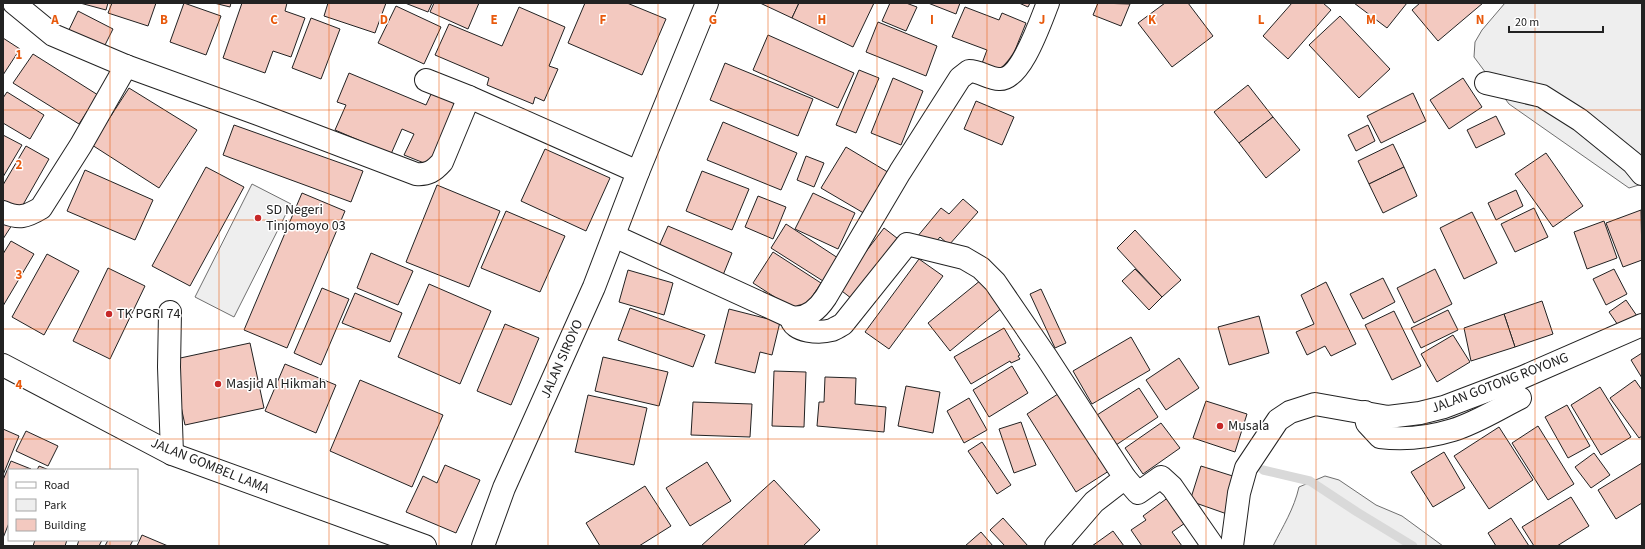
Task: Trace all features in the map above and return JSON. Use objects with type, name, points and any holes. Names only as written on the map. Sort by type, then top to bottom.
[{"type":"main road","points":[[14,3],[53,35],[126,66],[416,174],[426,175],[435,170],[442,162],[469,97]]},
{"type":"main road","name":"JALAN SIROYO","points":[[483,546],[504,488],[594,287],[638,172],[707,3]]},
{"type":"main road","points":[[614,236],[791,317],[798,318],[813,312],[823,301],[900,172],[960,78],[969,71],[975,71],[999,80],[1008,77],[1020,65],[1048,3]]},
{"type":"main road","points":[[3,212],[18,218],[41,208],[81,145],[126,66]]},
{"type":"main road","points":[[426,80],[469,97],[638,172]]},
{"type":"main road","points":[[1486,83],[1542,96],[1580,120],[1633,163],[1642,174]]},
{"type":"main road","points":[[791,317],[792,323],[805,330],[822,332],[843,324],[907,244],[964,258],[981,268],[994,282],[1047,358],[1125,478],[1138,493],[1161,477],[1172,487],[1213,546]]},
{"type":"main road","points":[[170,312],[169,367],[172,454]]},
{"type":"main road","name":"JALAN GOTONG ROYONG","points":[[1232,546],[1238,493],[1246,468],[1278,420],[1290,412],[1315,404],[1388,417],[1420,413],[1444,407],[1523,377],[1642,325]]},
{"type":"main road","name":"JALAN GOMBEL LAMA","points":[[3,365],[172,454],[425,546]]},
{"type":"main road","points":[[1365,412],[1367,423],[1380,437],[1393,439],[1453,430],[1520,398]]},
{"type":"main road","points":[[1056,546],[1094,502],[1125,478]]},
{"type":"green space","points":[[1505,3],[1642,3],[1642,184],[1629,188],[1509,104],[1474,57],[1475,42],[1482,30]]},
{"type":"green space","points":[[252,184],[291,204],[234,317],[195,297]]},
{"type":"green space","points":[[1325,476],[1339,480],[1376,505],[1402,516],[1443,546],[1273,546],[1291,510],[1299,487]]},
{"type":"building","points":[[80,3],[108,3],[106,10]]},
{"type":"building","points":[[112,3],[156,3],[148,26],[108,13]]},
{"type":"building","points":[[184,3],[221,16],[206,55],[170,42]]},
{"type":"building","points":[[214,3],[231,3],[230,7]]},
{"type":"building","points":[[242,3],[287,3],[285,11],[305,18],[291,57],[273,51],[265,73],[223,58]]},
{"type":"building","points":[[328,3],[386,3],[375,33],[324,16]]},
{"type":"building","points":[[405,3],[432,3],[428,12]]},
{"type":"building","points":[[434,3],[479,3],[468,29],[430,12]]},
{"type":"building","points":[[585,3],[627,3],[666,19],[642,75],[568,43]]},
{"type":"building","points":[[760,3],[799,3],[792,18]]},
{"type":"building","points":[[799,3],[874,3],[853,47],[792,18]]},
{"type":"building","points":[[890,3],[906,3],[917,7],[906,31],[882,21]]},
{"type":"building","points":[[928,3],[960,3],[956,14]]},
{"type":"building","points":[[1019,3],[1030,3],[1028,7]]},
{"type":"building","points":[[1098,3],[1130,4],[1121,26],[1093,15]]},
{"type":"building","points":[[1165,3],[1188,3],[1213,36],[1172,67],[1138,23]]},
{"type":"building","points":[[1292,3],[1323,3],[1331,10],[1288,59],[1263,36]]},
{"type":"building","points":[[1354,3],[1407,3],[1387,28]]},
{"type":"building","points":[[1420,3],[1483,3],[1438,41],[1412,10]]},
{"type":"building","points":[[396,6],[441,27],[424,64],[378,43]]},
{"type":"building","points":[[519,7],[565,27],[549,66],[558,69],[544,101],[535,97],[533,104],[487,85],[489,78],[435,55],[449,24],[502,46]]},
{"type":"building","points":[[965,7],[999,20],[1002,13],[1026,23],[1005,75],[981,66],[987,50],[952,37]]},
{"type":"building","points":[[78,11],[113,29],[101,53],[66,36]]},
{"type":"building","points":[[1340,16],[1390,69],[1359,98],[1309,45]]},
{"type":"building","points":[[311,18],[340,29],[321,79],[292,68]]},
{"type":"building","points":[[878,22],[937,46],[926,76],[866,52]]},
{"type":"building","points":[[768,35],[854,73],[838,108],[753,70]]},
{"type":"building","points":[[3,38],[20,49],[3,75]]},
{"type":"building","points":[[33,54],[98,95],[79,124],[13,83]]},
{"type":"building","points":[[725,63],[813,99],[798,136],[710,100]]},
{"type":"building","points":[[859,70],[879,78],[856,133],[836,125]]},
{"type":"building","points":[[349,73],[426,105],[432,92],[457,103],[429,165],[404,155],[414,134],[402,129],[391,154],[335,130],[346,105],[337,102]]},
{"type":"building","points":[[893,78],[923,91],[901,145],[871,133]]},
{"type":"building","points":[[1463,78],[1482,107],[1449,129],[1430,100]]},
{"type":"building","points":[[1248,85],[1273,117],[1239,143],[1214,112]]},
{"type":"building","points":[[129,88],[197,130],[159,188],[92,145]]},
{"type":"building","points":[[7,92],[44,115],[30,139],[3,123],[3,98]]},
{"type":"building","points":[[1413,93],[1426,121],[1381,143],[1367,116]]},
{"type":"building","points":[[976,101],[1014,117],[1002,145],[964,129]]},
{"type":"building","points":[[1496,116],[1505,134],[1476,148],[1467,130]]},
{"type":"building","points":[[1273,117],[1300,150],[1266,178],[1239,143]]},
{"type":"building","points":[[723,122],[797,153],[781,190],[707,160]]},
{"type":"building","points":[[234,125],[363,171],[351,202],[223,155]]},
{"type":"building","points":[[1368,125],[1375,141],[1356,151],[1348,135]]},
{"type":"building","points":[[3,135],[22,145],[3,177]]},
{"type":"building","points":[[1393,144],[1404,167],[1369,184],[1358,161]]},
{"type":"building","points":[[26,146],[49,159],[20,210],[3,200],[3,185]]},
{"type":"building","points":[[846,147],[891,174],[867,215],[821,188]]},
{"type":"building","points":[[545,149],[610,178],[586,231],[521,201]]},
{"type":"building","points":[[1546,153],[1583,206],[1553,227],[1515,174]]},
{"type":"building","points":[[806,156],[824,163],[814,187],[797,180]]},
{"type":"building","points":[[206,167],[244,187],[190,286],[152,266]]},
{"type":"building","points":[[1404,167],[1417,196],[1383,213],[1369,184]]},
{"type":"building","points":[[85,170],[153,200],[135,240],[67,211]]},
{"type":"building","points":[[702,171],[749,189],[732,230],[686,211]]},
{"type":"building","points":[[437,185],[500,211],[469,287],[406,262]]},
{"type":"building","points":[[1516,190],[1523,206],[1496,220],[1488,203]]},
{"type":"building","points":[[302,193],[345,211],[287,348],[244,330]]},
{"type":"building","points":[[813,193],[855,213],[838,249],[795,229]]},
{"type":"building","points":[[758,196],[786,207],[773,239],[745,227]]},
{"type":"building","points":[[963,199],[978,212],[949,245],[940,237],[931,248],[917,237],[941,208],[949,214]]},
{"type":"building","points":[[1534,208],[1548,237],[1515,252],[1501,224]]},
{"type":"building","points":[[1641,210],[1642,260],[1623,267],[1606,223]]},
{"type":"building","points":[[506,211],[565,236],[540,292],[481,268]]},
{"type":"building","points":[[1472,212],[1497,263],[1464,279],[1440,228]]},
{"type":"building","points":[[3,219],[12,225],[3,239]]},
{"type":"building","points":[[1604,221],[1617,258],[1587,269],[1574,232]]},
{"type":"building","points":[[786,224],[838,258],[823,281],[771,248]]},
{"type":"building","points":[[668,226],[732,253],[721,280],[656,253]]},
{"type":"building","points":[[884,228],[902,242],[856,302],[838,288]]},
{"type":"building","points":[[1135,230],[1181,280],[1162,297],[1117,248]]},
{"type":"building","points":[[11,241],[34,254],[3,306],[3,254]]},
{"type":"building","points":[[773,252],[821,283],[801,314],[753,283]]},
{"type":"building","points":[[371,253],[413,271],[398,305],[357,288]]},
{"type":"building","points":[[47,254],[79,271],[44,335],[12,317]]},
{"type":"building","points":[[919,259],[943,276],[889,349],[865,332]]},
{"type":"building","name":"TK PGRI 74","points":[[108,268],[145,286],[110,359],[73,341]]},
{"type":"building","points":[[1135,269],[1162,297],[1149,310],[1122,281]]},
{"type":"building","points":[[1435,269],[1452,304],[1414,323],[1397,288]]},
{"type":"building","points":[[1614,269],[1627,294],[1606,305],[1593,279]]},
{"type":"building","points":[[628,270],[673,283],[664,315],[619,302]]},
{"type":"building","points":[[1383,278],[1395,302],[1363,319],[1350,294]]},
{"type":"building","points":[[981,280],[1003,307],[950,351],[928,323]]},
{"type":"building","points":[[1326,282],[1356,344],[1331,356],[1325,346],[1307,355],[1296,332],[1314,324],[1301,295]]},
{"type":"building","points":[[429,284],[491,311],[460,384],[398,357]]},
{"type":"building","points":[[322,288],[349,299],[321,365],[294,353]]},
{"type":"building","points":[[1041,289],[1066,343],[1055,348],[1030,294]]},
{"type":"building","points":[[355,293],[402,313],[390,342],[342,323]]},
{"type":"building","points":[[1626,300],[1637,316],[1620,328],[1609,312]]},
{"type":"building","points":[[1542,301],[1553,334],[1515,347],[1504,314]]},
{"type":"building","points":[[630,308],[705,335],[693,367],[618,340]]},
{"type":"building","points":[[729,309],[780,322],[772,355],[760,352],[755,373],[715,363]]},
{"type":"building","points":[[1448,310],[1458,330],[1421,348],[1411,328]]},
{"type":"building","points":[[1394,311],[1421,366],[1392,380],[1365,325]]},
{"type":"building","points":[[1504,314],[1515,347],[1471,361],[1464,328]]},
{"type":"building","points":[[1259,316],[1269,353],[1229,365],[1218,327]]},
{"type":"building","points":[[505,324],[539,338],[511,405],[477,391]]},
{"type":"building","points":[[1004,328],[1020,355],[1018,356],[1020,359],[1011,363],[1010,361],[971,384],[954,357]]},
{"type":"building","points":[[1453,335],[1470,362],[1437,382],[1421,354]]},
{"type":"building","points":[[1131,337],[1150,370],[1092,404],[1073,371]]},
{"type":"building","name":"Masjid Al Hikmah","points":[[250,343],[264,408],[185,425],[171,360]]},
{"type":"building","points":[[1642,353],[1642,378],[1631,360]]},
{"type":"building","points":[[603,357],[668,372],[659,406],[595,391]]},
{"type":"building","points":[[1179,358],[1199,388],[1166,410],[1146,380]]},
{"type":"building","points":[[285,364],[336,385],[316,433],[265,411]]},
{"type":"building","points":[[1012,366],[1028,393],[989,417],[973,390]]},
{"type":"building","points":[[774,371],[806,372],[804,427],[772,426]]},
{"type":"building","points":[[825,377],[856,378],[855,404],[886,407],[884,432],[817,426],[819,402],[824,402]]},
{"type":"building","points":[[360,380],[443,415],[412,487],[330,451]]},
{"type":"building","points":[[1635,380],[1642,390],[1642,436],[1639,438],[1610,398]]},
{"type":"building","points":[[906,386],[940,392],[933,433],[898,426]]},
{"type":"building","points":[[1600,387],[1631,437],[1601,455],[1571,405]]},
{"type":"building","points":[[1139,388],[1158,417],[1116,445],[1097,415]]},
{"type":"building","points":[[1061,392],[1112,469],[1076,492],[1027,414]]},
{"type":"building","points":[[588,395],[647,408],[634,465],[575,452]]},
{"type":"building","points":[[969,398],[987,430],[964,443],[947,411]]},
{"type":"building","name":"Musala","points":[[1206,401],[1247,414],[1235,452],[1193,438]]},
{"type":"building","points":[[693,402],[752,404],[750,437],[691,435]]},
{"type":"building","points":[[1567,405],[1590,446],[1568,458],[1545,417]]},
{"type":"building","points":[[1021,422],[1036,465],[1014,473],[999,429]]},
{"type":"building","points":[[1161,423],[1180,448],[1143,474],[1125,448]]},
{"type":"building","points":[[1538,426],[1574,484],[1548,500],[1512,443]]},
{"type":"building","points":[[1499,427],[1533,480],[1489,509],[1454,456]]},
{"type":"building","points":[[3,429],[19,436],[3,475]]},
{"type":"building","points":[[26,431],[58,446],[48,466],[16,451]]},
{"type":"building","points":[[982,442],[1011,485],[997,494],[968,451]]},
{"type":"building","points":[[1444,452],[1465,488],[1433,507],[1411,472]]},
{"type":"building","points":[[1594,453],[1610,475],[1591,488],[1575,467]]},
{"type":"building","points":[[11,461],[31,469],[8,469],[8,526],[3,538],[3,480]]},
{"type":"building","points":[[707,462],[731,501],[690,526],[666,488]]},
{"type":"building","points":[[1642,463],[1642,503],[1616,519],[1598,490]]},
{"type":"building","points":[[445,465],[480,480],[456,533],[406,512],[423,476],[437,483]]},
{"type":"building","points":[[39,466],[46,469],[38,469]]},
{"type":"building","points":[[1201,466],[1239,478],[1227,514],[1190,501]]},
{"type":"building","points":[[774,480],[820,530],[803,546],[701,546]]},
{"type":"building","points":[[645,486],[671,526],[639,546],[600,546],[586,523]]},
{"type":"building","points":[[1173,494],[1191,519],[1172,532],[1182,546],[1142,546],[1131,530],[1146,520],[1143,516]]},
{"type":"building","points":[[1571,497],[1589,526],[1557,546],[1534,546],[1522,527]]},
{"type":"building","points":[[1003,518],[1028,546],[1005,546],[990,530]]},
{"type":"building","points":[[1511,518],[1529,546],[1496,546],[1488,533]]},
{"type":"building","points":[[1113,531],[1124,546],[1092,546]]},
{"type":"building","points":[[981,532],[993,546],[965,546]]},
{"type":"building","points":[[142,535],[168,546],[137,546]]},
{"type":"building","points":[[35,541],[67,541],[65,546],[33,546]]},
{"type":"building","points":[[79,541],[102,541],[99,546],[77,546]]},
{"type":"building","points":[[108,541],[132,541],[130,546],[105,546]]},
{"type":"waterway","points":[[1263,470],[1310,481],[1413,546]]},
{"type":"place","name":"SD Negeri Tinjomoyo 03","points":[[258,218]]},
{"type":"place","name":"TK PGRI 74","points":[[109,314]]},
{"type":"place","name":"Masjid Al Hikmah","points":[[218,384]]},
{"type":"place","name":"Musala","points":[[1220,426]]}]
